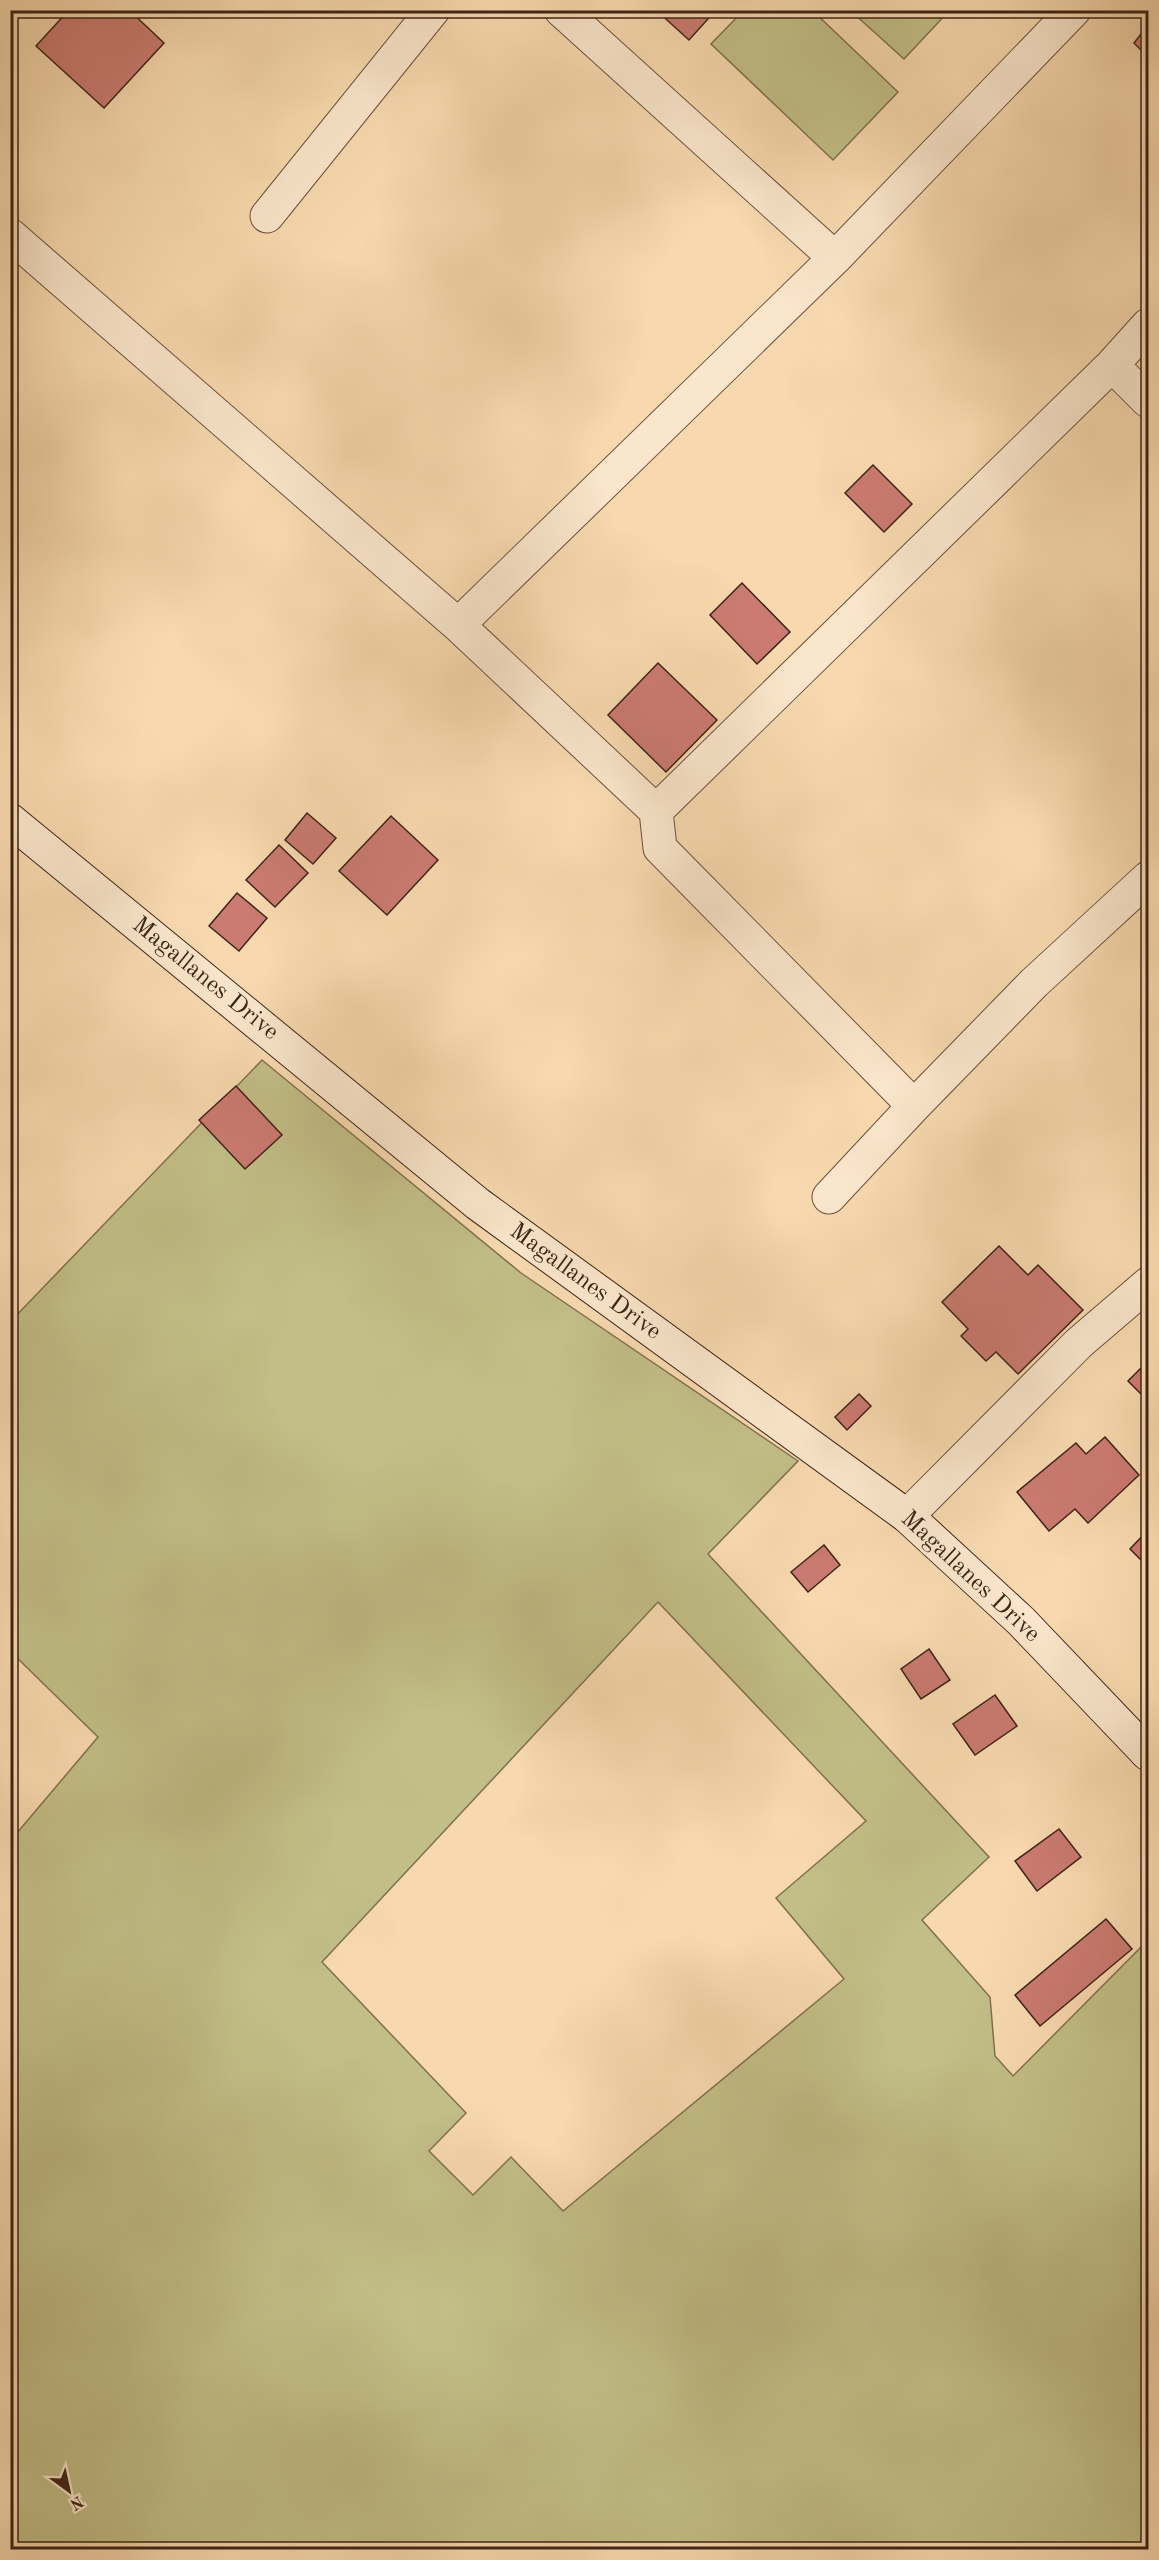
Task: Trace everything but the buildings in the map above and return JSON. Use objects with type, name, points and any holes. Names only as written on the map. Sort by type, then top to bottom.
[{"type":"street","points":[[267,216],[433,10]]},
{"type":"street","points":[[561,10],[835,258]]},
{"type":"street","points":[[458,625],[835,258],[1074,10]]},
{"type":"street","points":[[10,235],[458,625],[656,811],[660,848],[914,1106]]},
{"type":"street","points":[[656,811],[1149,325]]},
{"type":"street","points":[[1112,364],[1149,401]]},
{"type":"street","name":"Magallanes Drive","points":[[10,820],[478,1204],[906,1516],[1021,1620],[1149,1754]]},
{"type":"street","points":[[830,1197],[914,1106],[1034,983],[1149,878]]},
{"type":"street","points":[[906,1516],[1079,1343],[1149,1284]]},
{"type":"shaded area","points":[[743,11],[813,11],[898,92],[833,160],[711,44]]},
{"type":"shaded area","points":[[851,11],[949,11],[904,59]]},
{"type":"shaded area","points":[[262,1060],[521,1273],[798,1461],[708,1554],[989,1857],[922,1920],[990,1997],[995,2056],[1013,2076],[1148,1940],[1148,2549],[11,2549],[11,1840],[98,1737],[11,1652],[10,1322]],"holes":[[[658,1602],[866,1821],[776,1898],[844,1979],[563,2211],[511,2157],[473,2195],[429,2151],[466,2113],[322,1962]]]}]
